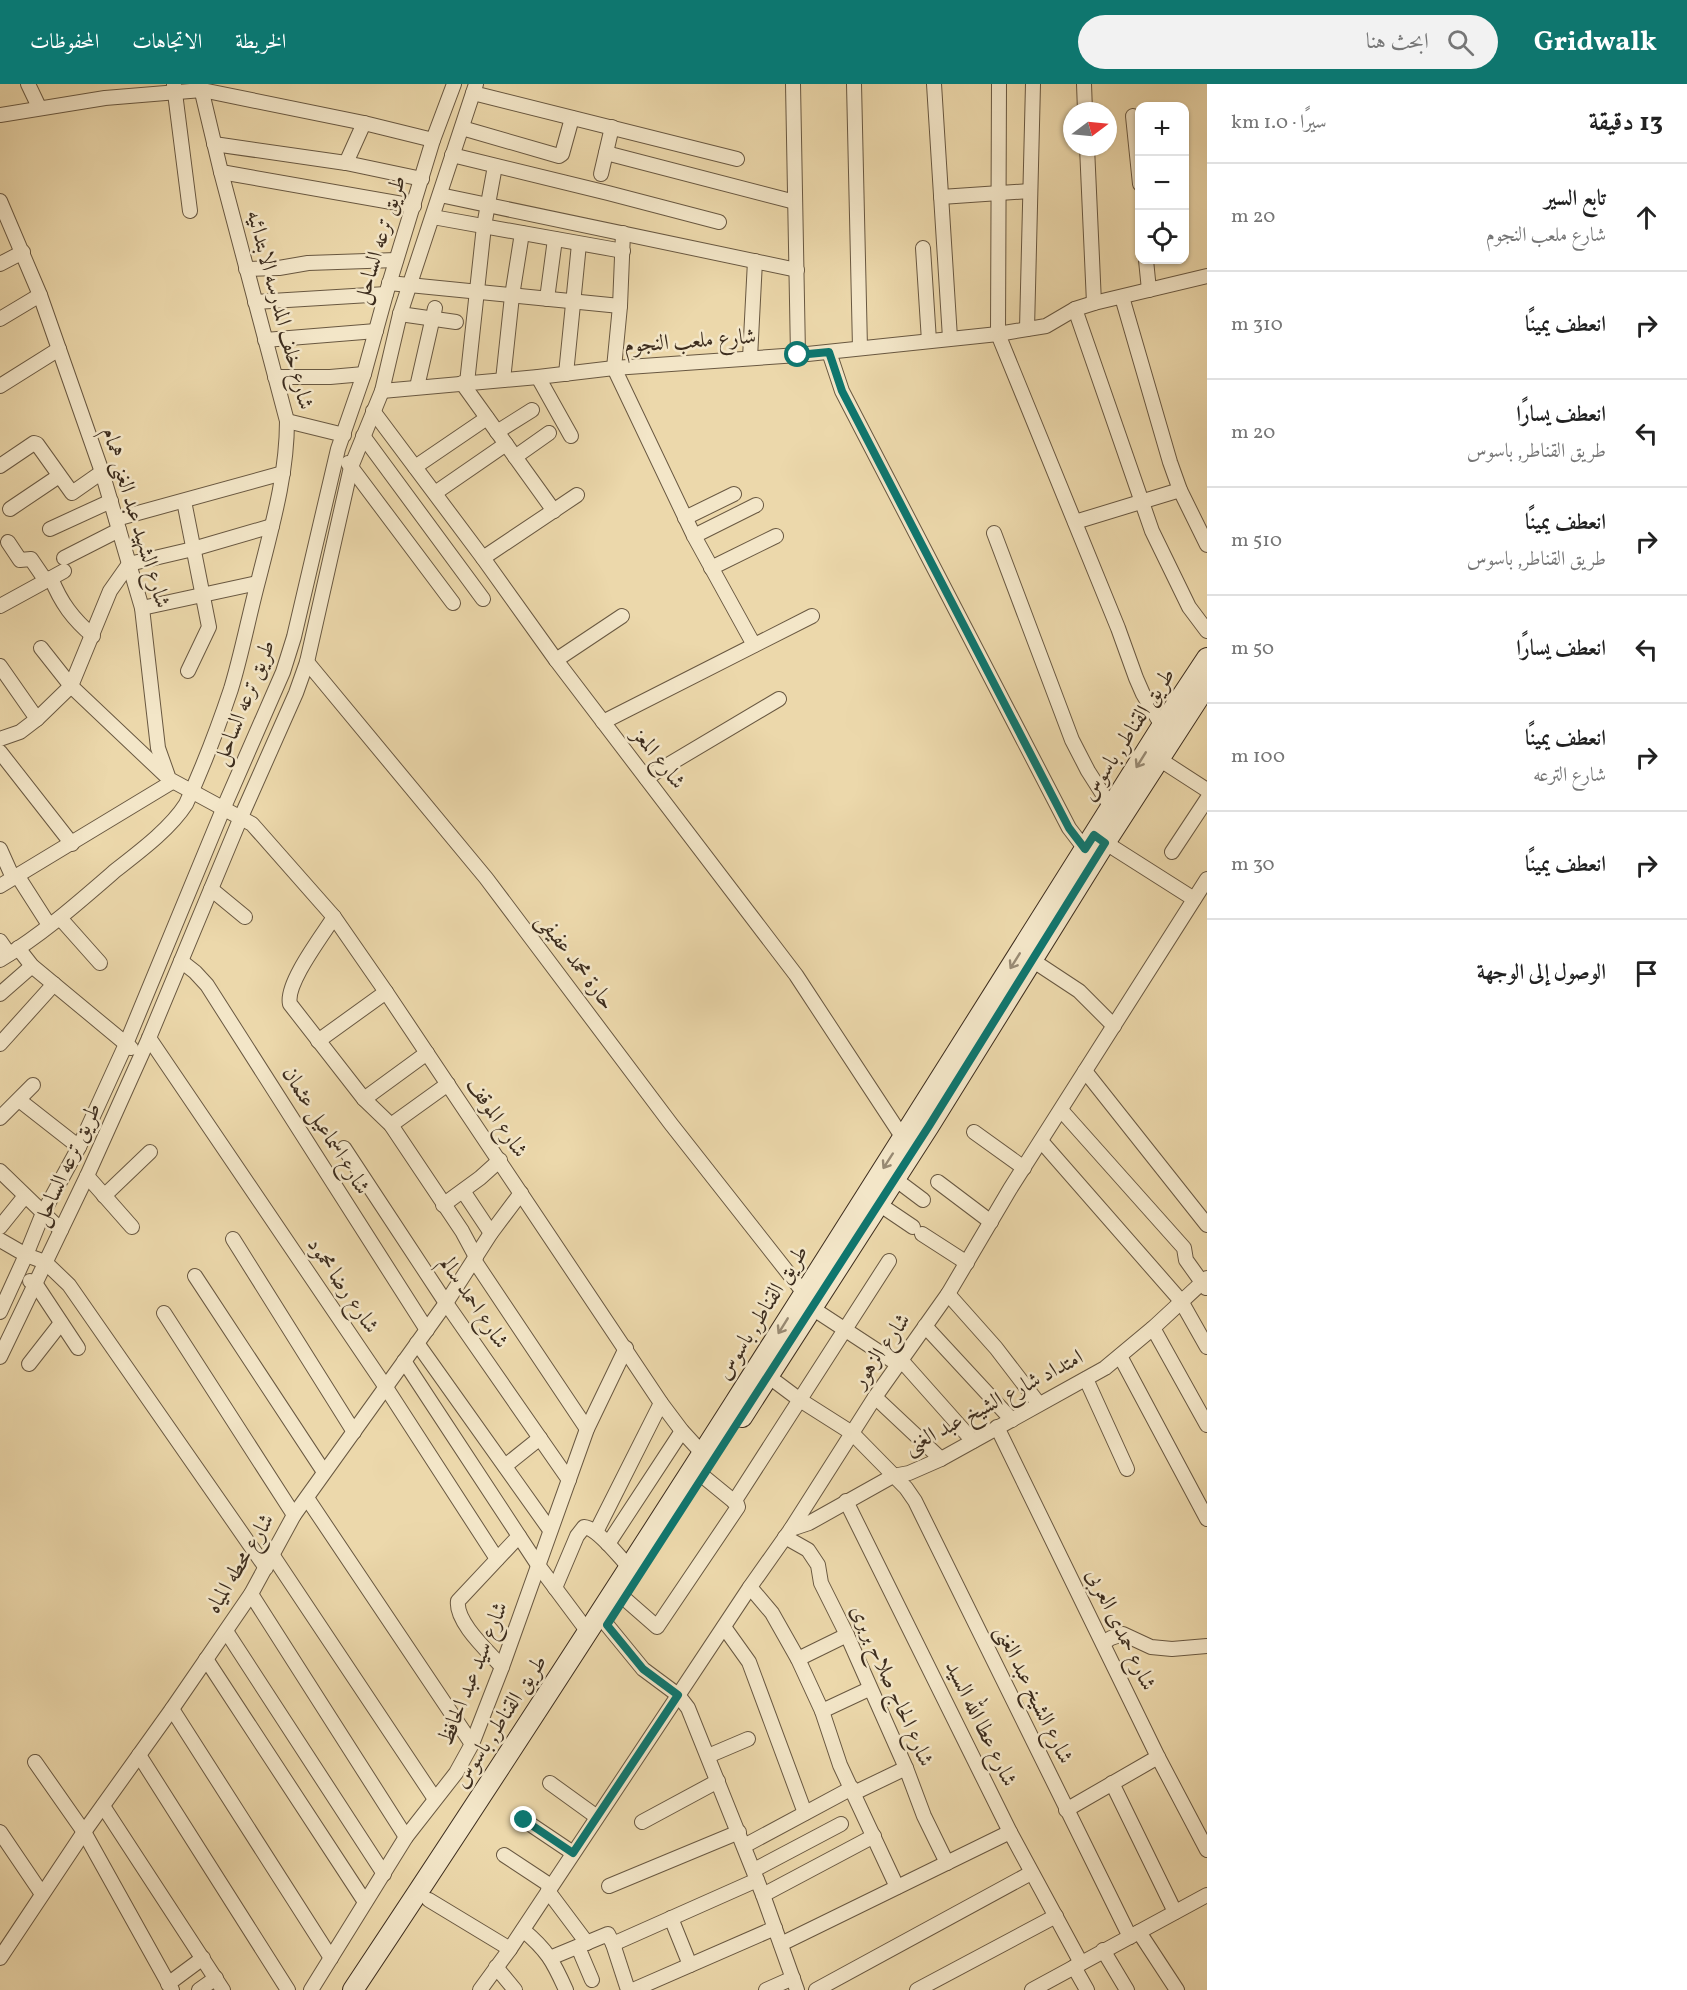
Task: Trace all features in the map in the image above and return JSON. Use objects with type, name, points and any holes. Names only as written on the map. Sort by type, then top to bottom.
[{"type":"main road","name":"طريق القناطر, باسوس","points":[[352,1990],[703,1454],[808,1300],[879,1204],[1032,960],[1095,842],[1111,807],[1207,658]]},
{"type":"main road","name":"طريق القناطر, باسوس","points":[[369,1990],[768,1376],[808,1300],[903,1138],[1095,842],[1159,759],[1207,685]]},
{"type":"street","points":[[28,84],[39,107]]},
{"type":"street","name":"طريق ترعه الساحل","points":[[0,1312],[43,1213],[79,1147],[126,1044],[224,807],[284,672],[338,449],[364,374],[433,140],[454,84]]},
{"type":"street","points":[[793,84],[798,355]]},
{"type":"street","points":[[854,84],[860,348]]},
{"type":"street","points":[[934,84],[950,338]]},
{"type":"street","points":[[999,84],[998,334],[1076,522],[1136,678],[1162,726]]},
{"type":"street","points":[[1027,329],[1033,84]]},
{"type":"street","points":[[1084,84],[1085,102]]},
{"type":"street","points":[[0,115],[104,91],[201,87],[433,140]]},
{"type":"street","name":"شارع خلف المدرسه الابتدائيه","points":[[9,954],[55,921],[144,848],[180,813],[213,740],[231,689],[246,636],[284,473],[287,421],[221,172],[201,87]]},
{"type":"street","points":[[174,88],[190,211]]},
{"type":"street","points":[[474,88],[572,117],[737,159]]},
{"type":"street","name":"طريق ترعه الساحل","points":[[0,1357],[87,1176],[141,1056],[241,817],[296,693],[307,662],[351,467],[382,391],[400,314],[474,88]]},
{"type":"street","points":[[1133,116],[1137,156]]},
{"type":"street","points":[[462,128],[561,156],[572,117]]},
{"type":"street","points":[[346,163],[364,123]]},
{"type":"street","points":[[601,174],[612,127]]},
{"type":"street","points":[[214,144],[346,163],[422,179]]},
{"type":"street","points":[[606,153],[795,202]]},
{"type":"street","points":[[452,155],[718,222]]},
{"type":"street","points":[[1087,156],[1094,303]]},
{"type":"street","points":[[495,166],[484,226],[464,383],[554,511]]},
{"type":"street","points":[[221,172],[414,206]]},
{"type":"street","points":[[941,197],[1030,191]]},
{"type":"street","points":[[440,195],[797,270]]},
{"type":"street","name":"شارع الشهيد عبد الغنى همام","points":[[2,208],[40,295],[118,524],[142,608],[158,748],[171,780]]},
{"type":"street","points":[[433,217],[623,251]]},
{"type":"street","points":[[503,380],[512,296],[522,233]]},
{"type":"street","points":[[623,233],[620,306],[614,368],[694,536],[754,645]]},
{"type":"street","points":[[547,299],[555,239]]},
{"type":"street","points":[[567,374],[579,244]]},
{"type":"street","points":[[923,248],[929,340]]},
{"type":"street","points":[[0,264],[23,252]]},
{"type":"street","points":[[246,269],[308,263],[396,260]]},
{"type":"street","points":[[750,358],[755,261]]},
{"type":"street","points":[[1146,264],[1149,290]]},
{"type":"street","name":"شارع ملعب النجوم","points":[[382,391],[614,368],[798,355],[998,334],[1036,328],[1056,322],[1075,309],[1094,303],[1207,276]]},
{"type":"street","points":[[255,302],[410,285],[620,306]]},
{"type":"street","points":[[0,319],[40,295]]},
{"type":"street","points":[[1122,297],[1160,434],[1180,490],[1207,545]]},
{"type":"street","points":[[1075,309],[1163,558],[1189,607],[1207,631]]},
{"type":"street","points":[[400,314],[434,314],[456,322]]},
{"type":"street","points":[[417,387],[434,314]]},
{"type":"street","points":[[265,340],[376,331]]},
{"type":"street","points":[[0,386],[59,349]]},
{"type":"street","points":[[829,352],[842,391],[1069,828],[1194,899]]},
{"type":"street","points":[[275,377],[330,377],[364,374]]},
{"type":"street","points":[[538,377],[571,436]]},
{"type":"street","points":[[435,493],[532,410]]},
{"type":"street","name":"شارع المعز","points":[[373,411],[556,660],[796,975],[903,1138]]},
{"type":"street","points":[[415,467],[487,418]]},
{"type":"street","points":[[287,421],[344,435]]},
{"type":"street","points":[[515,457],[549,433]]},
{"type":"street","points":[[363,436],[483,600]]},
{"type":"street","points":[[0,466],[30,444],[36,443],[73,494],[102,472]]},
{"type":"street","points":[[338,449],[453,603]]},
{"type":"street","points":[[0,606],[56,572],[118,524],[184,501],[284,473]]},
{"type":"street","points":[[10,509],[59,476]]},
{"type":"street","points":[[1076,522],[1180,490]]},
{"type":"street","points":[[685,518],[734,494]]},
{"type":"street","points":[[483,558],[577,495]]},
{"type":"street","points":[[50,529],[111,501]]},
{"type":"street","points":[[184,501],[208,632],[188,671]]},
{"type":"street","points":[[694,536],[756,505]]},
{"type":"street","points":[[0,739],[20,732],[71,686],[110,591],[129,564],[193,549],[272,526]]},
{"type":"street","points":[[994,533],[1075,747],[1111,807]]},
{"type":"street","points":[[711,568],[776,536]]},
{"type":"street","points":[[8,542],[20,560],[31,559],[56,572]]},
{"type":"street","points":[[56,572],[58,595],[67,611],[93,636]]},
{"type":"street","points":[[142,608],[257,583]]},
{"type":"street","points":[[556,660],[622,616]]},
{"type":"street","points":[[603,722],[812,616]]},
{"type":"street","points":[[41,648],[71,686],[171,780],[241,817]]},
{"type":"street","name":"حارة محمد عفيفى","points":[[307,662],[486,878],[671,1124],[808,1300]]},
{"type":"street","points":[[0,666],[37,719]]},
{"type":"street","points":[[646,778],[779,699]]},
{"type":"street","points":[[0,752],[72,844]]},
{"type":"street","points":[[1159,759],[1207,790]]},
{"type":"street","points":[[0,886],[72,844],[171,780]]},
{"type":"street","points":[[1172,852],[1207,800]]},
{"type":"street","name":"شارع الموقف","points":[[241,817],[260,831],[334,917],[661,1402],[682,1431],[703,1454]]},
{"type":"street","points":[[0,849],[15,876],[55,921],[100,963]]},
{"type":"street","name":"شارع الزهور","points":[[480,1990],[510,1949],[788,1533],[875,1397],[948,1294],[1024,1168],[1207,879]]},
{"type":"street","points":[[211,889],[245,917]]},
{"type":"street","points":[[334,917],[292,984],[288,998],[290,1004],[364,1099],[390,1125],[414,1158],[462,1231],[475,1258],[587,1430]]},
{"type":"street","points":[[0,941],[9,954],[32,966],[141,1056]]},
{"type":"street","points":[[1032,960],[1079,991],[1114,1026]]},
{"type":"street","name":"شارع اسماعيل عثمان","points":[[181,961],[207,985],[427,1330]]},
{"type":"street","points":[[0,994],[32,966]]},
{"type":"street","points":[[0,1044],[54,984]]},
{"type":"street","points":[[318,1041],[386,992]]},
{"type":"street","name":"شارع رضا محمود","points":[[149,1038],[385,1386],[497,1559]]},
{"type":"street","points":[[364,1099],[427,1053]]},
{"type":"street","points":[[1085,1071],[1207,1225]]},
{"type":"street","points":[[390,1125],[448,1084]]},
{"type":"street","points":[[0,1118],[33,1085]]},
{"type":"street","points":[[19,1100],[79,1147]]},
{"type":"street","points":[[1061,1110],[1184,1248],[1186,1260],[1205,1283]]},
{"type":"street","points":[[974,1132],[1024,1168]]},
{"type":"street","points":[[1041,1141],[1180,1301],[1207,1347]]},
{"type":"street","name":"شارع احمد سالم","points":[[344,1148],[446,1303],[569,1480]]},
{"type":"street","points":[[104,1196],[150,1152]]},
{"type":"street","points":[[443,1205],[500,1160]]},
{"type":"street","points":[[0,1172],[61,1230]]},
{"type":"street","points":[[87,1176],[132,1227]]},
{"type":"street","points":[[895,1179],[923,1200]]},
{"type":"street","points":[[938,1182],[991,1222]]},
{"type":"street","points":[[463,1191],[491,1233]]},
{"type":"street","name":"شارع محطه المياه","points":[[0,1958],[84,1832],[251,1594],[294,1515],[427,1330],[491,1233],[521,1193]]},
{"type":"street","points":[[0,1227],[25,1196]]},
{"type":"street","points":[[879,1204],[967,1263]]},
{"type":"street","points":[[233,1239],[354,1432]]},
{"type":"street","points":[[0,1240],[26,1256],[45,1262],[69,1285],[270,1562],[435,1799]]},
{"type":"street","points":[[734,1502],[889,1261]]},
{"type":"street","points":[[17,1275],[35,1283],[78,1348]]},
{"type":"street","points":[[195,1276],[324,1472]]},
{"type":"street","name":"امتداد شارع الشيخ عبد الغنى","points":[[768,1376],[800,1400],[852,1433],[893,1476],[909,1473],[941,1459],[1086,1379],[1120,1356],[1180,1301],[1205,1283]]},
{"type":"street","points":[[948,1294],[996,1348],[1039,1404]]},
{"type":"street","points":[[808,1300],[846,1329],[900,1362],[973,1441]]},
{"type":"street","points":[[164,1313],[294,1515]]},
{"type":"street","points":[[29,1364],[61,1323]]},
{"type":"street","points":[[925,1326],[1012,1420]]},
{"type":"street","points":[[1153,1328],[1207,1425]]},
{"type":"street","points":[[417,1343],[550,1530]]},
{"type":"street","name":"شارع سيد عبد الحافظ","points":[[311,1990],[406,1837],[456,1773],[472,1744],[587,1430],[626,1348]]},
{"type":"street","points":[[1120,1356],[1207,1519]]},
{"type":"street","points":[[404,1361],[538,1565],[588,1632]]},
{"type":"street","points":[[1086,1379],[1127,1469]]},
{"type":"street","points":[[875,1397],[941,1459]]},
{"type":"street","points":[[596,1532],[661,1402]]},
{"type":"street","name":"شارع حمدى العربى","points":[[997,1428],[1158,1757],[1207,1850]]},
{"type":"street","points":[[608,1544],[682,1431]]},
{"type":"street","points":[[505,1466],[540,1438]]},
{"type":"street","points":[[788,1533],[893,1476]]},
{"type":"street","name":"شارع الشيخ عبد الغنى","points":[[893,1476],[906,1488],[915,1501],[1066,1810],[1135,1934],[1177,1990]]},
{"type":"street","points":[[624,1599],[658,1627],[738,1507],[704,1477]]},
{"type":"street","points":[[307,1498],[472,1744]]},
{"type":"street","name":"شارع عطا الله السيد","points":[[846,1502],[1031,1874],[1056,1916],[1087,1990]]},
{"type":"street","points":[[555,1588],[580,1530],[586,1527],[596,1532],[630,1568]]},
{"type":"street","name":"شارع الحاج صلاح بربرى","points":[[788,1533],[808,1550],[818,1565],[821,1583],[847,1635],[906,1768],[924,1816],[947,1863]]},
{"type":"street","points":[[502,1667],[467,1627],[460,1615],[458,1601],[519,1536]]},
{"type":"street","points":[[750,1587],[772,1613],[798,1659],[822,1711],[830,1739],[897,1887]]},
{"type":"street","points":[[251,1594],[406,1837]]},
{"type":"street","points":[[607,1625],[643,1669],[678,1695],[688,1708],[764,1895],[795,1984],[766,1990]]},
{"type":"street","points":[[724,1627],[749,1662],[806,1813]]},
{"type":"street","points":[[226,1631],[384,1874]]},
{"type":"street","points":[[1102,1643],[1124,1634],[1151,1647],[1172,1649],[1207,1646]]},
{"type":"street","points":[[798,1659],[847,1635]]},
{"type":"street","points":[[206,1659],[365,1902]]},
{"type":"street","points":[[822,1711],[869,1689]]},
{"type":"street","points":[[172,1709],[331,1958]]},
{"type":"street","points":[[708,1756],[748,1739]]},
{"type":"street","points":[[139,1755],[288,1990]]},
{"type":"street","points":[[1066,1810],[1158,1757]]},
{"type":"street","points":[[35,1762],[84,1832],[170,1987],[203,1958]]},
{"type":"street","points":[[744,1846],[853,1790],[906,1768]]},
{"type":"street","points":[[642,1822],[718,1781]]},
{"type":"street","points":[[550,1783],[597,1817]]},
{"type":"street","points":[[1112,1783],[1175,1912]]},
{"type":"street","points":[[103,1806],[219,1984],[199,1990]]},
{"type":"street","points":[[524,1820],[573,1853]]},
{"type":"street","points":[[613,1944],[756,1875],[841,1824]]},
{"type":"street","points":[[0,1832],[42,1894]]},
{"type":"street","points":[[609,1886],[739,1832]]},
{"type":"street","points":[[781,1944],[1010,1832]]},
{"type":"street","points":[[764,1895],[874,1836]]},
{"type":"street","points":[[504,1855],[550,1888],[583,1945],[591,1980]]},
{"type":"street","points":[[816,1990],[1031,1874]]},
{"type":"street","points":[[1040,1988],[1103,1950],[1207,1895]]},
{"type":"street","points":[[429,1899],[510,1949]]},
{"type":"street","points":[[917,1990],[1056,1916]]},
{"type":"street","points":[[671,1918],[690,1965]]},
{"type":"street","points":[[633,1990],[775,1928]]},
{"type":"street","points":[[522,1930],[542,1946],[566,1990]]},
{"type":"street","points":[[550,1958],[608,1934],[627,1990]]},
{"type":"street","points":[[1103,1950],[1127,1990]]},
{"type":"street","points":[[496,1968],[515,1990]]},
{"type":"route","points":[[524,1820],[573,1853],[678,1695],[643,1669],[607,1625],[929,1126],[1105,843],[1094,835],[1085,849],[1069,828],[842,391],[836,379],[829,352],[798,355]]}]
